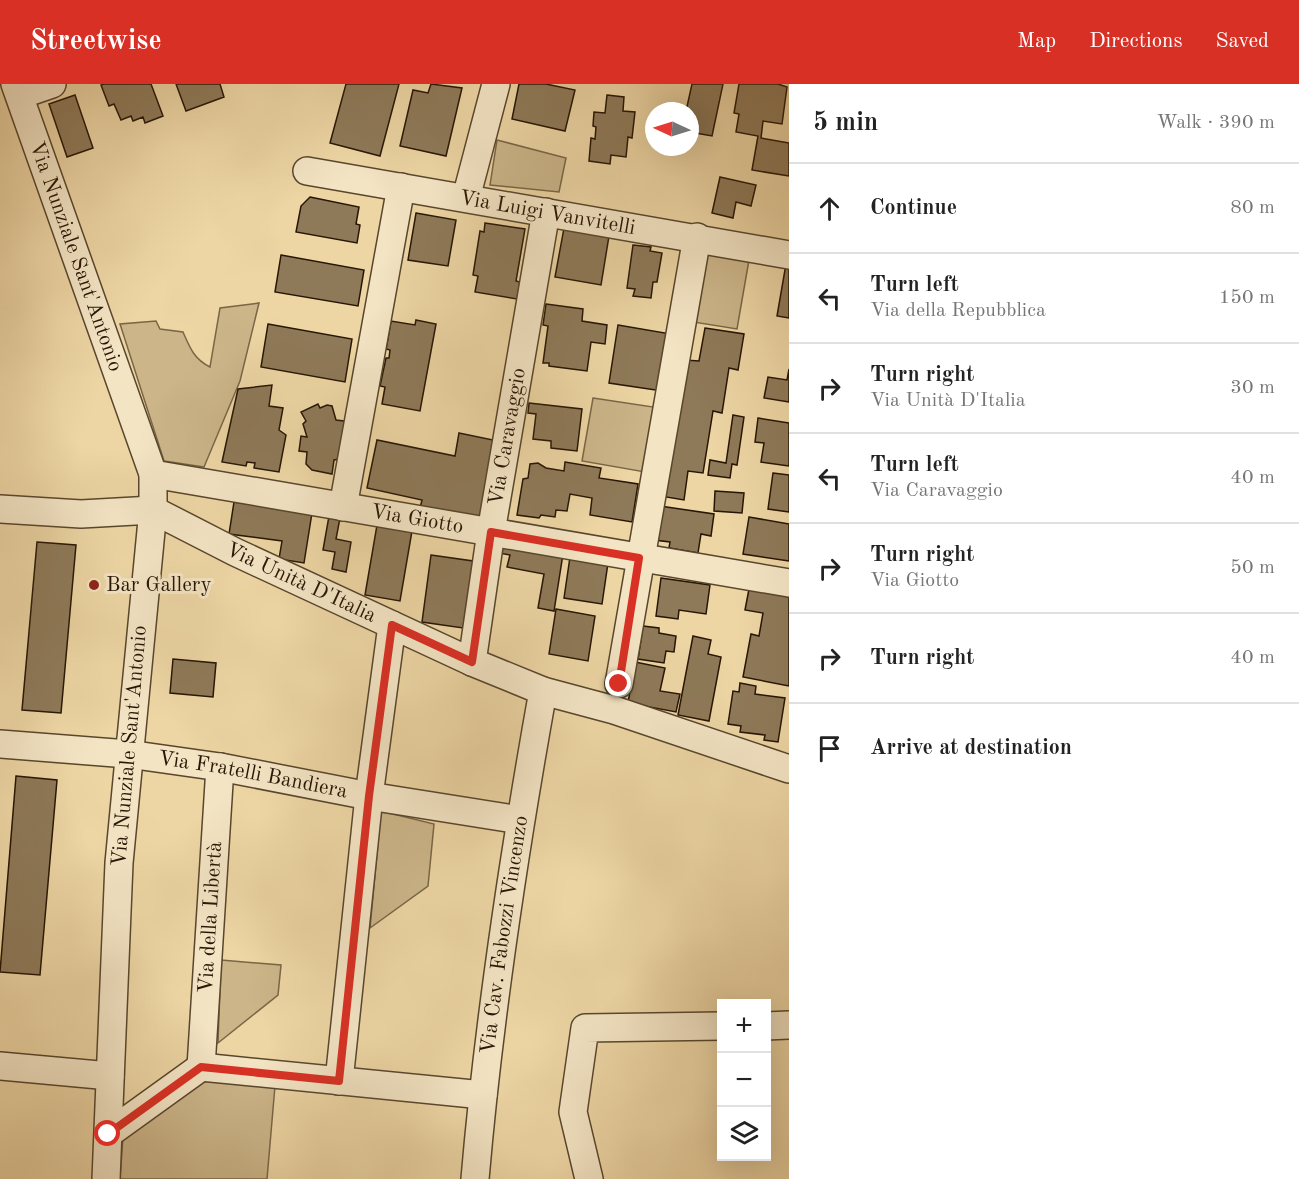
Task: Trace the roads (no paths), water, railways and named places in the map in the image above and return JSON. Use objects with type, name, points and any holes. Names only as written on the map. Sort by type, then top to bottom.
[{"type":"street","points":[[18,90],[52,84]]},
{"type":"street","points":[[466,198],[496,84]]},
{"type":"street","name":"Via Nunziale Sant'Antonio","points":[[18,90],[153,474],[153,510],[119,863],[106,1179]]},
{"type":"street","name":"Via Luigi Vanvitelli","points":[[307,171],[697,237],[789,255]]},
{"type":"street","points":[[343,507],[401,187]]},
{"type":"street","name":"Via Caravaggio","points":[[472,662],[491,532],[546,212]]},
{"type":"street","points":[[619,684],[639,558],[697,237]]},
{"type":"street","name":"Via Giotto","points":[[153,474],[789,583]]},
{"type":"street","points":[[0,509],[81,513],[153,510]]},
{"type":"street","name":"Via Unità D'Italia","points":[[153,510],[235,552],[392,625],[472,662],[543,691],[636,717],[789,769]]},
{"type":"street","points":[[339,1081],[369,796],[392,625]]},
{"type":"street","name":"Via Cav. Fabozzi Vincenzo","points":[[476,1179],[483,1095],[520,820],[543,691]]},
{"type":"street","name":"Via Fratelli Bandiera","points":[[0,744],[128,754],[220,767],[369,796],[520,820]]},
{"type":"street","name":"Via della Libertà","points":[[201,1067],[220,767]]},
{"type":"street","points":[[771,1026],[789,1025]]},
{"type":"street","points":[[590,1179],[573,1112],[585,1028],[717,1026]]},
{"type":"street","points":[[0,1066],[110,1076]]},
{"type":"street","points":[[108,1134],[201,1067],[483,1095]]},
{"type":"place","name":"Bar Gallery","points":[[94,585]]}]
